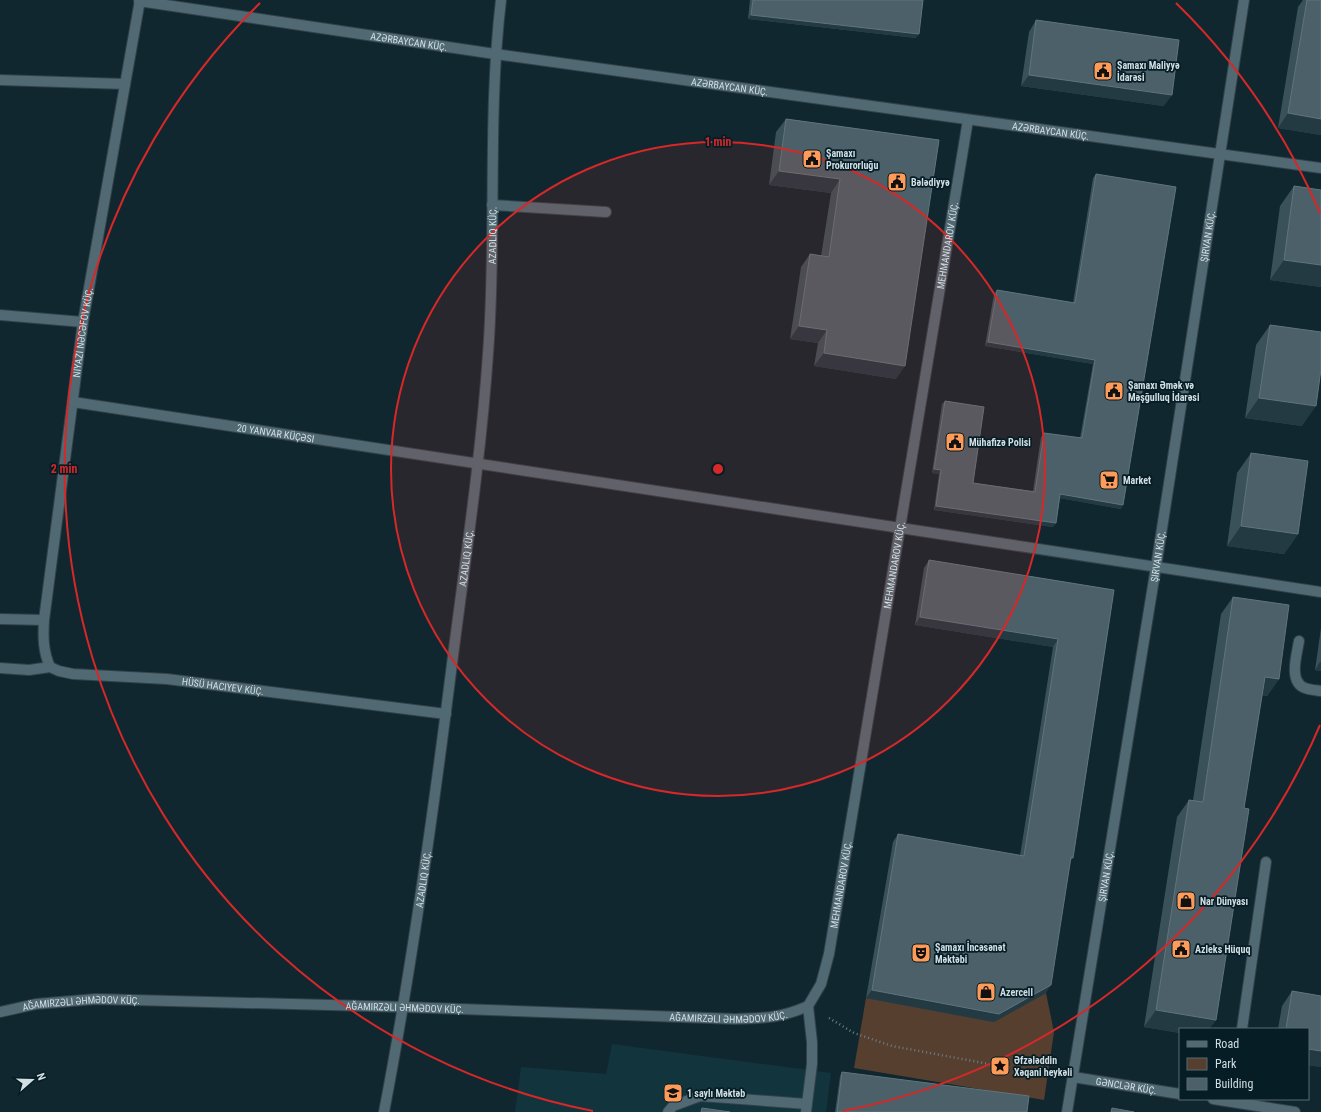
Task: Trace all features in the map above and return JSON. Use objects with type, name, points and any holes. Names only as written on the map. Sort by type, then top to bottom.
[{"type":"street","name":"AZƏRBAYCAN KÜÇ.","points":[[140,0],[495,54],[1321,168]]},
{"type":"street","name":"NIYAZI NƏCƏFOV KÜÇ.","points":[[50,667],[45,656],[43,642],[44,620],[83,322],[140,0]]},
{"type":"street","points":[[384,1112],[404,1007],[446,714],[478,465],[488,351],[495,54],[500,0]]},
{"type":"street","name":"ŞIRVAN KÜÇ.","points":[[1067,1112],[1156,567],[1244,0]]},
{"type":"street","points":[[0,80],[125,84]]},
{"type":"street","name":"MEHMANDAROV KÜÇ.","points":[[808,1006],[821,984],[829,954],[968,120]]},
{"type":"street","points":[[492,204],[606,212]]},
{"type":"street","points":[[0,315],[83,322]]},
{"type":"street","name":"20 YANVAR KÜÇƏSI","points":[[73,402],[478,465],[1321,592]]},
{"type":"street","points":[[0,619],[44,620]]},
{"type":"street","points":[[1299,641],[1294,673],[1297,683],[1304,688],[1321,691]]},
{"type":"street","points":[[0,668],[29,670],[50,667],[59,671],[73,674],[167,679],[446,714]]},
{"type":"street","points":[[1242,1028],[1266,862]]},
{"type":"street","name":"AĞAMIRZƏLI ƏHMƏDOV KÜÇ.","points":[[0,1012],[36,1004],[96,999],[404,1007],[736,1019],[765,1018],[788,1015],[808,1006]]},
{"type":"street","points":[[668,1112],[673,1106],[700,1096],[807,1108],[812,1064],[812,1042],[808,1006]]},
{"type":"street","name":"GƏNCLƏR KÜÇ.","points":[[1073,1077],[1179,1094]]},
{"type":"street","points":[[1232,1100],[1295,1112]]},
{"type":"path","points":[[808,1006],[854,1033],[892,1046],[1000,1066],[1073,1077]]},
{"type":"shaded area","name":"1 saylı Məktəb","points":[[612,1044],[831,1073],[826,1112],[515,1112],[521,1067],[606,1074]]},
{"type":"green space","points":[[1046,993],[1054,1032],[1044,1100],[854,1068],[866,998],[994,1022]]},
{"type":"building","points":[[753,0],[923,0],[919,34],[751,15]]},
{"type":"building","points":[[1307,0],[1321,0],[1321,119],[1288,113]]},
{"type":"building","points":[[1036,20],[1179,40],[1172,95],[1029,75]]},
{"type":"building","points":[[786,119],[939,140],[905,366],[824,353],[827,330],[799,326],[810,254],[829,257],[840,179],[779,171]]},
{"type":"building","points":[[1096,174],[1176,187],[1123,505],[1060,494],[1056,523],[936,506],[941,470],[934,469],[945,401],[984,407],[973,483],[1035,492],[1044,433],[1082,438],[1095,360],[988,342],[997,290],[1075,303]]},
{"type":"building","points":[[1294,186],[1321,190],[1321,265],[1284,260]]},
{"type":"building","points":[[1270,325],[1321,332],[1321,369],[1316,406],[1259,398]]},
{"type":"building","points":[[1251,453],[1308,461],[1298,534],[1241,526]]},
{"type":"building","points":[[929,560],[1114,590],[1073,858],[1071,857],[1051,985],[999,1014],[872,990],[898,834],[1024,856],[1058,639],[920,617]]},
{"type":"building","points":[[1233,597],[1289,605],[1279,679],[1265,677],[1244,808],[1249,809],[1216,1020],[1156,1010],[1189,800],[1203,802]]},
{"type":"building","points":[[1292,991],[1321,996],[1321,1051],[1309,1049],[1309,1028],[1286,1028]]},
{"type":"building","points":[[842,1072],[1029,1096],[1027,1112],[837,1112]]},
{"type":"building","points":[[702,1108],[730,1112],[701,1112]]},
{"type":"building","points":[[1112,1108],[1134,1112],[1111,1112]]},
{"type":"place","name":"Şamaxı Maliyyə İdarəsi","points":[[1103,71]]},
{"type":"place","name":"Şamaxı Prokurorluğu","points":[[812,159]]},
{"type":"place","name":"Bələdiyyə","points":[[897,182]]},
{"type":"place","name":"Şamaxı Əmək və Məşğulluq İdarəsi","points":[[1114,391]]},
{"type":"place","name":"Mühafizə Polisi","points":[[955,442]]},
{"type":"place","name":"Market","points":[[1109,480]]},
{"type":"place","name":"Nar Dünyası","points":[[1186,901]]},
{"type":"place","name":"Azleks Hüquq","points":[[1181,949]]},
{"type":"place","name":"Şamaxı İncəsənət Məktəbi","points":[[921,953]]},
{"type":"place","name":"Azercell","points":[[986,992]]},
{"type":"place","name":"Əfzələddin Xəqani heykəli","points":[[1000,1066]]},
{"type":"place","name":"1 saylı Məktəb","points":[[673,1093]]}]
